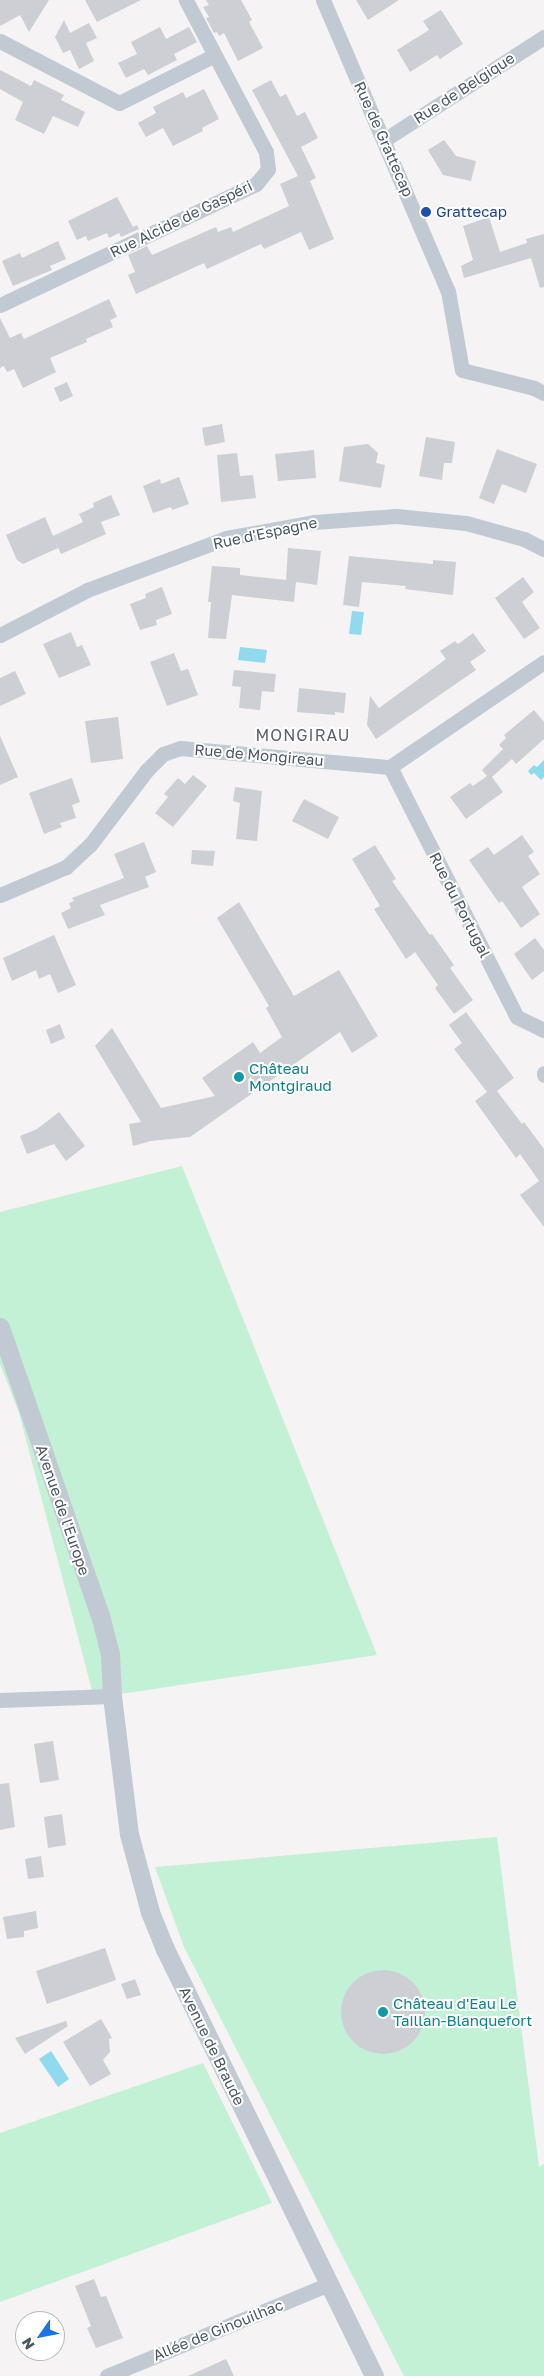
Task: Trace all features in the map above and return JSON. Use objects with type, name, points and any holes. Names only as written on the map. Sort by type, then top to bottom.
[{"type":"street","name":"Rue Alcide de Gaspéri","points":[[0,305],[256,184],[268,169],[266,152],[186,0]]},
{"type":"street","name":"Rue de Grattecap","points":[[323,0],[448,291],[462,370],[544,392]]},
{"type":"street","name":"Rue de Belgique","points":[[384,140],[544,37]]},
{"type":"street","points":[[0,42],[120,103],[215,54]]},
{"type":"street","name":"Rue d'Espagne","points":[[0,635],[88,590],[226,538],[314,522],[396,516],[466,523],[524,539],[544,549]]},
{"type":"street","points":[[390,767],[544,662]]},
{"type":"street","name":"Rue de Mongireau","points":[[0,895],[66,867],[90,845],[148,770],[163,754],[180,748],[390,767]]},
{"type":"street","name":"Rue du Portugal","points":[[390,767],[517,1016],[544,1030]]},
{"type":"street","name":"Avenue de l'Europe","points":[[0,1328],[100,1615],[110,1654],[112,1696]]},
{"type":"street","points":[[0,1700],[112,1696]]},
{"type":"street","name":"Avenue de Braude","points":[[112,1696],[129,1834],[150,1912],[165,1949],[374,2376]]},
{"type":"street","name":"Allée de Ginouilhac","points":[[107,2376],[329,2284]]},
{"type":"green space","points":[[182,1166],[377,1655],[94,1698],[19,1413],[0,1364],[0,1212]]},
{"type":"green space","points":[[497,1837],[539,2167],[544,2164],[544,2376],[404,2376],[184,1947],[155,1867]]},
{"type":"green space","points":[[203,2063],[272,2203],[0,2302],[0,2133]]},
{"type":"water","points":[[352,611],[364,612],[361,635],[349,634]]},
{"type":"water","points":[[240,647],[267,650],[265,663],[238,660]]},
{"type":"water","points":[[544,760],[544,777],[541,780],[534,773],[531,775],[528,771],[534,765],[537,767]]},
{"type":"water","points":[[51,2051],[69,2079],[58,2087],[39,2059]]},
{"type":"building","points":[[0,0],[49,0],[29,32],[20,15],[0,26]]},
{"type":"building","points":[[85,0],[141,0],[97,22]]},
{"type":"building","points":[[206,0],[241,0],[252,20],[249,22],[263,48],[238,61],[224,33],[219,36],[217,32],[214,33],[206,18],[209,17],[203,7],[209,5]]},
{"type":"building","points":[[356,0],[399,0],[368,20]]},
{"type":"building","points":[[441,10],[463,44],[440,59],[437,55],[410,72],[397,50],[429,30],[423,21]]},
{"type":"building","points":[[64,20],[70,33],[89,23],[97,38],[86,43],[94,61],[79,69],[70,50],[63,53],[55,37]]},
{"type":"building","points":[[160,27],[166,39],[189,27],[197,42],[174,54],[177,60],[148,75],[144,69],[126,78],[118,63],[137,54],[131,42]]},
{"type":"building","points":[[0,70],[31,86],[34,80],[64,95],[61,100],[85,112],[78,127],[53,116],[44,134],[15,120],[23,102],[0,89]]},
{"type":"building","points":[[271,80],[280,97],[286,94],[297,116],[305,112],[318,138],[301,147],[316,178],[310,181],[334,239],[309,250],[301,232],[264,249],[261,244],[207,269],[204,263],[136,294],[128,275],[135,272],[128,255],[147,246],[152,255],[216,227],[218,232],[231,227],[233,232],[289,206],[280,184],[298,176],[252,90]]},
{"type":"building","points":[[204,89],[219,119],[202,128],[203,131],[173,146],[163,128],[146,137],[138,123],[156,113],[153,107],[183,92],[186,98]]},
{"type":"building","points":[[444,140],[456,156],[476,161],[471,181],[443,175],[428,150]]},
{"type":"building","points":[[117,197],[133,227],[137,225],[139,229],[121,237],[119,233],[109,238],[107,233],[88,241],[86,236],[77,240],[68,221]]},
{"type":"building","points":[[489,217],[500,252],[527,243],[526,239],[544,234],[544,287],[540,288],[531,258],[464,278],[461,266],[473,260],[463,226]]},
{"type":"building","points":[[58,241],[66,259],[50,266],[52,270],[13,286],[2,261],[20,253],[22,258]]},
{"type":"building","points":[[109,299],[117,317],[110,320],[113,327],[86,339],[87,342],[50,358],[56,372],[23,388],[14,369],[7,372],[4,366],[0,368],[0,318],[10,338],[21,333],[24,339]]},
{"type":"building","points":[[67,382],[73,396],[60,402],[54,388]]},
{"type":"building","points":[[222,424],[225,442],[205,446],[202,428]]},
{"type":"building","points":[[426,437],[455,442],[452,463],[444,463],[442,480],[419,476]]},
{"type":"building","points":[[368,444],[378,453],[376,463],[385,465],[381,488],[339,481],[344,447]]},
{"type":"building","points":[[497,449],[537,464],[526,493],[502,484],[494,504],[479,498]]},
{"type":"building","points":[[314,450],[316,478],[278,481],[275,454]]},
{"type":"building","points":[[237,453],[240,476],[253,475],[256,498],[221,502],[217,455]]},
{"type":"building","points":[[179,477],[189,504],[172,510],[171,507],[153,513],[143,486],[160,479],[161,484]]},
{"type":"building","points":[[111,495],[120,515],[101,522],[106,534],[61,554],[55,541],[58,548],[23,564],[17,560],[6,535],[45,517],[53,536],[83,522],[79,514],[94,507],[93,503]]},
{"type":"building","points":[[288,548],[321,551],[317,585],[296,582],[294,602],[232,595],[226,639],[208,638],[211,602],[208,602],[212,566],[240,568],[240,575],[286,580]]},
{"type":"building","points":[[349,556],[433,564],[433,560],[456,562],[453,595],[405,589],[406,586],[362,582],[359,607],[343,605]]},
{"type":"building","points":[[523,577],[534,592],[522,602],[540,628],[524,639],[495,598]]},
{"type":"building","points":[[162,587],[172,614],[156,620],[157,625],[140,630],[130,604],[146,598],[145,594]]},
{"type":"building","points":[[71,632],[77,647],[82,645],[91,665],[59,678],[43,644]]},
{"type":"building","points":[[473,633],[486,651],[470,662],[476,670],[376,739],[367,725],[370,696],[379,708],[446,659],[440,651],[455,641],[458,644]]},
{"type":"building","points":[[174,653],[181,671],[188,669],[198,695],[167,706],[150,662]]},
{"type":"building","points":[[234,670],[276,674],[274,692],[262,691],[260,710],[239,708],[241,687],[232,686]]},
{"type":"building","points":[[15,671],[26,694],[0,706],[0,678]]},
{"type":"building","points":[[299,688],[346,693],[344,713],[335,712],[335,715],[297,712]]},
{"type":"building","points":[[534,710],[544,722],[544,739],[516,764],[512,759],[492,777],[503,792],[466,819],[450,797],[470,783],[473,786],[487,776],[482,770],[503,749],[499,745],[506,738],[504,735]]},
{"type":"building","points":[[118,717],[123,759],[91,763],[85,721]]},
{"type":"building","points":[[0,736],[18,777],[0,785]]},
{"type":"building","points":[[193,775],[207,786],[173,827],[155,813],[168,797],[164,794],[178,778],[185,784]]},
{"type":"building","points":[[72,778],[80,802],[72,805],[76,818],[60,823],[62,827],[44,834],[29,793]]},
{"type":"building","points":[[235,787],[262,791],[257,841],[236,839],[240,803],[233,801]]},
{"type":"building","points":[[304,799],[339,817],[328,839],[292,821]]},
{"type":"building","points":[[522,835],[534,852],[528,856],[540,874],[522,887],[540,914],[521,928],[502,901],[499,903],[469,860],[488,847],[494,855]]},
{"type":"building","points":[[144,842],[156,872],[145,877],[149,887],[100,905],[105,915],[68,929],[61,913],[71,908],[69,903],[74,901],[72,898],[124,878],[114,854]]},
{"type":"building","points":[[375,845],[396,879],[392,881],[454,965],[450,968],[473,1000],[454,1014],[435,988],[438,985],[415,952],[406,959],[374,909],[380,906],[352,859]]},
{"type":"building","points":[[192,850],[215,851],[213,866],[191,864]]},
{"type":"building","points":[[239,902],[294,996],[339,970],[378,1036],[352,1053],[340,1032],[190,1137],[151,1141],[133,1146],[129,1124],[141,1122],[95,1046],[112,1028],[161,1108],[215,1096],[202,1078],[253,1042],[260,1053],[282,1037],[266,1008],[269,1006],[217,918]]},
{"type":"building","points":[[54,935],[76,985],[58,993],[50,974],[39,979],[36,970],[12,981],[3,958]]},
{"type":"building","points":[[535,938],[544,950],[544,971],[532,980],[514,954]]},
{"type":"building","points":[[466,1012],[514,1078],[497,1091],[544,1149],[544,1227],[520,1195],[539,1181],[520,1154],[516,1158],[475,1101],[487,1092],[454,1049],[462,1043],[449,1025]]},
{"type":"building","points":[[60,1024],[65,1038],[51,1044],[46,1030]]},
{"type":"building","points":[[59,1112],[85,1146],[66,1161],[54,1144],[27,1154],[20,1136],[37,1129]]},
{"type":"building","points":[[53,1741],[59,1780],[40,1783],[34,1744]]},
{"type":"building","points":[[9,1783],[15,1827],[0,1830],[0,1784]]},
{"type":"building","points":[[62,1814],[66,1845],[48,1848],[44,1817]]},
{"type":"building","points":[[41,1856],[44,1877],[28,1879],[25,1859]]},
{"type":"building","points":[[36,1911],[38,1928],[24,1931],[24,1937],[7,1939],[3,1917]]},
{"type":"building","points":[[105,1948],[116,1980],[47,2004],[36,1971]]},
{"type":"building","name":"Château d'Eau Le Taillan-Blanquefort","points":[[383,1970],[399,1973],[413,1982],[422,1996],[425,2012],[422,2028],[413,2042],[399,2051],[383,2054],[367,2051],[353,2042],[344,2028],[341,2012],[344,1996],[353,1982],[367,1973]]},
{"type":"building","points":[[135,1979],[141,1995],[127,1999],[121,1984]]},
{"type":"building","points":[[101,2019],[112,2038],[109,2039],[110,2052],[103,2060],[111,2074],[90,2086],[63,2042]]},
{"type":"building","points":[[66,2021],[68,2026],[25,2054],[15,2038]]},
{"type":"building","points":[[94,2279],[101,2297],[106,2296],[123,2338],[96,2348],[87,2328],[91,2326],[75,2286]]},
{"type":"building","points":[[226,2359],[234,2376],[188,2376]]},
{"type":"place","name":"Grattecap","points":[[426,212]]},
{"type":"place","name":"Château Montgiraud","points":[[239,1077]]},
{"type":"place","name":"Château d'Eau Le Taillan-Blanquefort","points":[[383,2012]]},
{"type":"district","name":"MONGIRAU","points":[[303,735]]}]
